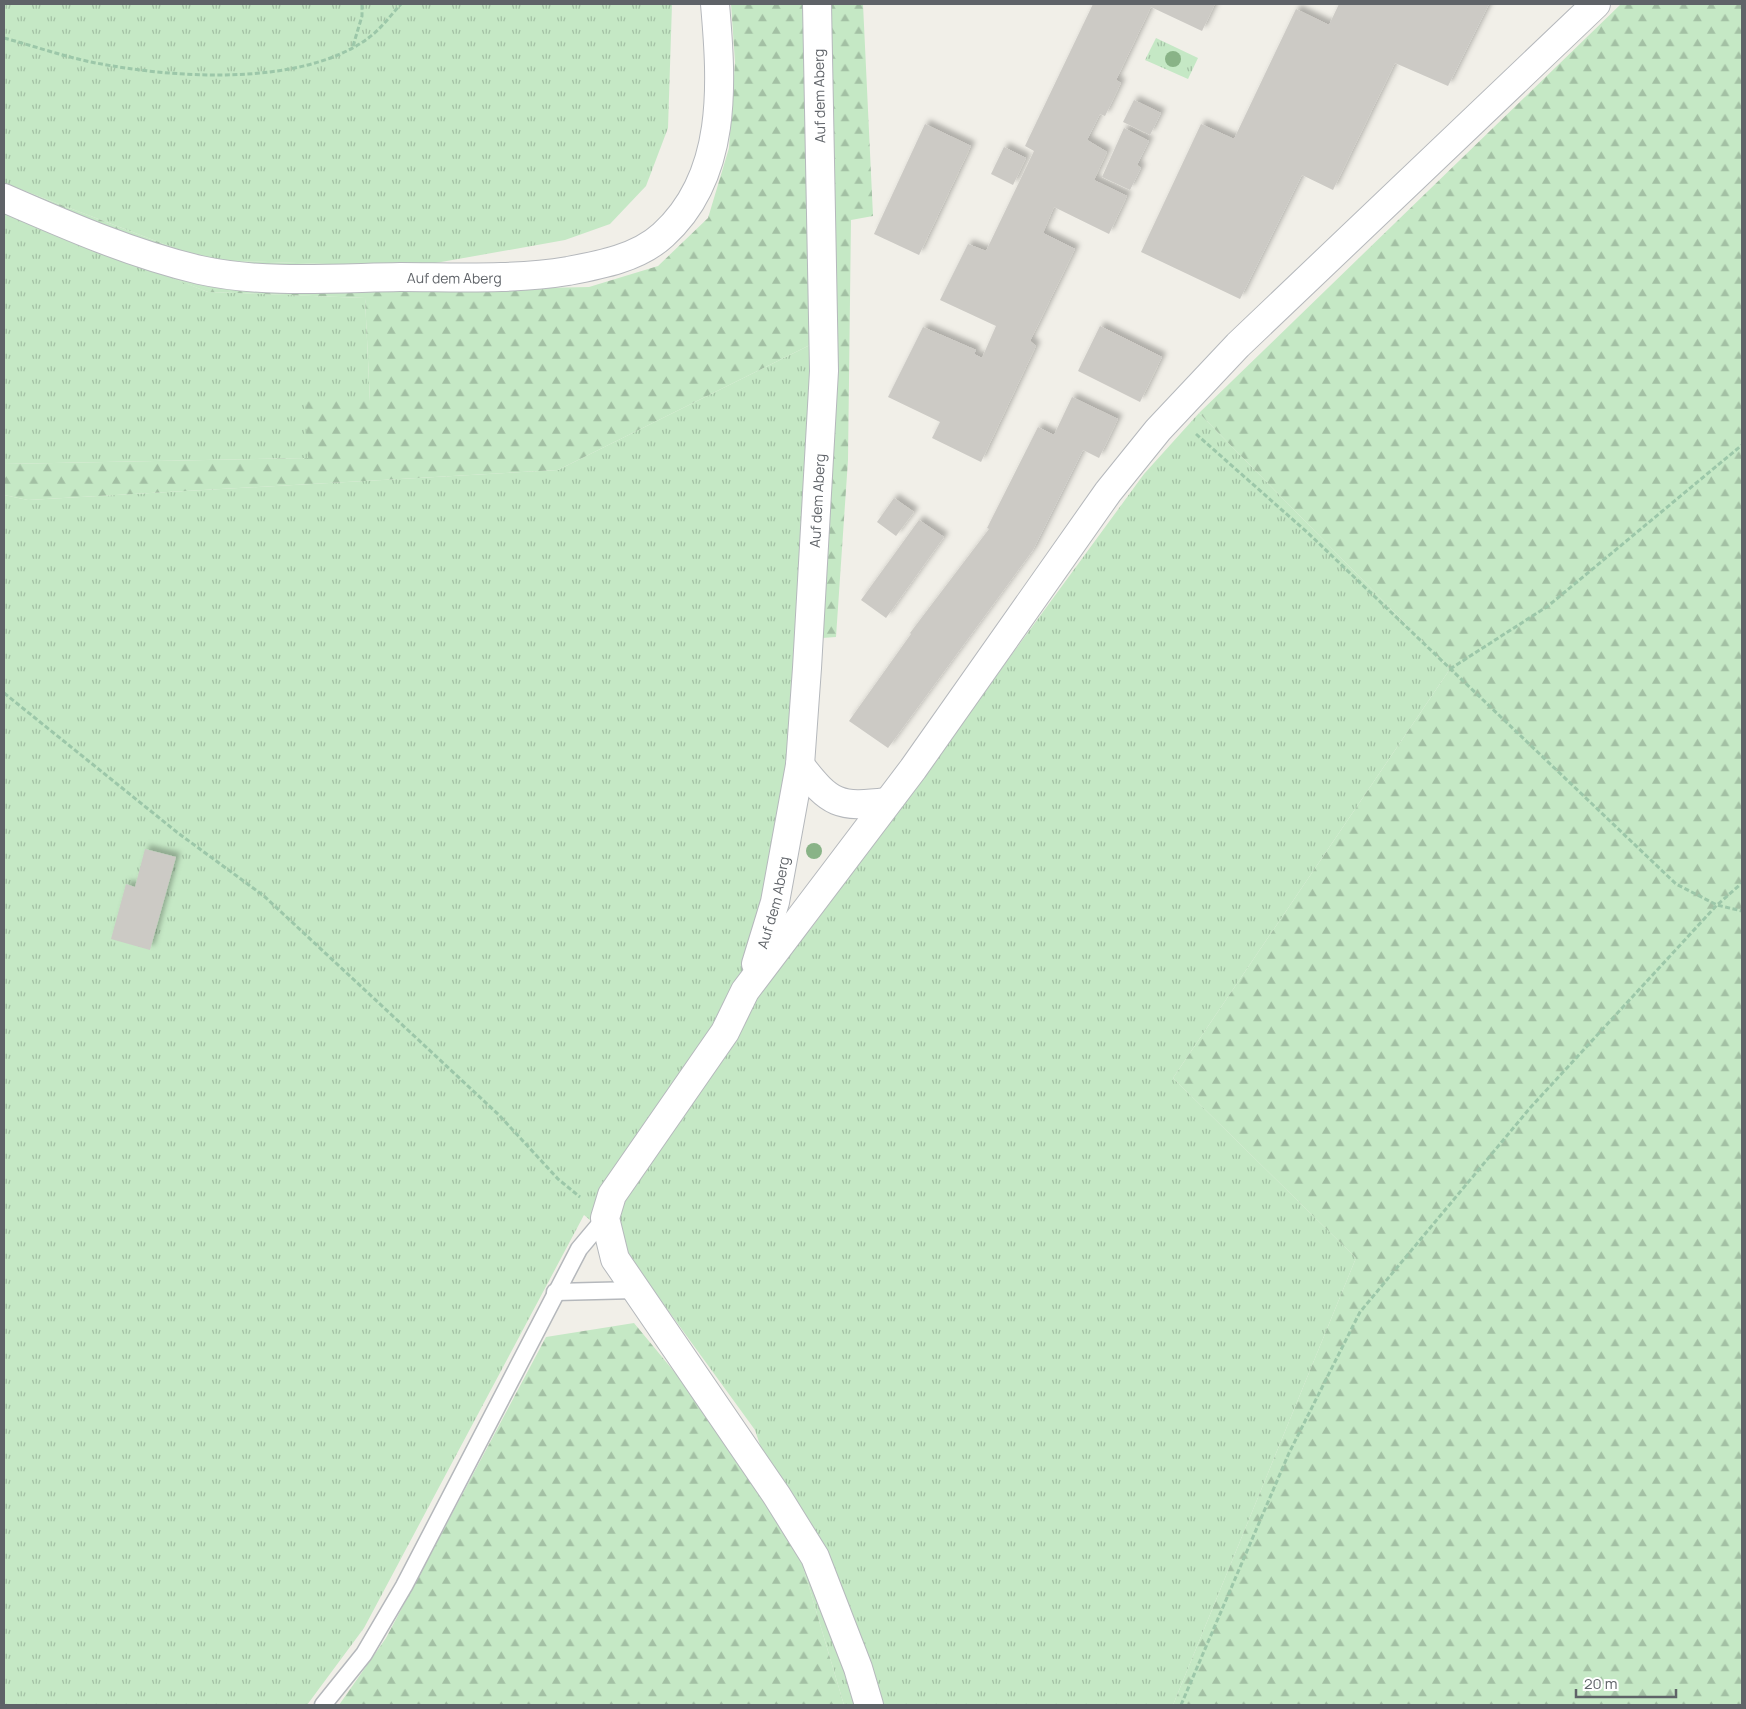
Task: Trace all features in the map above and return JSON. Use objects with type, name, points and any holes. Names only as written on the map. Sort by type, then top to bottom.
[{"type":"street","name":"Auf dem Aberg","points":[[4,198],[126,249],[202,270],[234,275],[345,278],[489,276],[566,272],[598,265],[625,256],[662,236],[690,204],[703,177],[714,148],[719,102],[719,57],[715,4]]},
{"type":"street","name":"Auf dem Aberg","points":[[745,991],[762,949],[775,902],[800,765],[824,370],[817,4]]},
{"type":"street","points":[[869,1705],[858,1668],[814,1557],[778,1496],[615,1259],[609,1243],[605,1218],[612,1195],[725,1032],[745,991],[973,686],[1108,492],[1173,413],[1238,345],[1596,4]]},
{"type":"street","points":[[800,765],[816,786],[839,802],[855,806],[887,802]]},
{"type":"lane","points":[[323,1705],[364,1654],[404,1586],[555,1292],[579,1249],[605,1218]]},
{"type":"lane","points":[[555,1292],[636,1290]]},
{"type":"path","points":[[354,46],[362,16],[362,4]]},
{"type":"path","points":[[4,38],[95,63],[195,75],[279,71],[314,63],[366,40],[382,26],[401,4]]},
{"type":"path","points":[[1173,413],[1308,533],[1676,884],[1717,905],[1742,912]]},
{"type":"path","points":[[1450,668],[1548,606],[1742,444]]},
{"type":"path","points":[[4,692],[178,833],[264,896],[499,1115],[558,1179],[605,1218]]},
{"type":"path","points":[[1181,1705],[1289,1454],[1360,1312],[1530,1108],[1717,905],[1742,883]]},
{"type":"green space","points":[[4,4],[672,4],[668,128],[646,186],[610,224],[565,240],[413,267],[206,260],[4,183]]},
{"type":"green space","points":[[731,4],[863,4],[873,216],[851,220],[848,460],[836,637],[822,638],[812,344],[558,470],[28,500],[4,495],[4,464],[308,458],[305,401],[370,401],[365,298],[208,292],[4,212],[4,183],[206,260],[413,267],[414,291],[589,287],[658,266],[708,218],[729,148],[735,62]]},
{"type":"green space","points":[[1621,4],[1742,4],[1742,1705],[1173,1705],[1356,1258],[1173,1078],[1450,669],[1199,413]]},
{"type":"green space","points":[[1156,38],[1198,58],[1188,79],[1145,60]]},
{"type":"green space","points":[[4,212],[208,292],[365,298],[370,402],[308,458],[4,464]]},
{"type":"green space","points":[[812,344],[798,632],[775,902],[810,930],[1144,474],[1199,413],[1450,669],[1173,1078],[1356,1258],[1173,1705],[844,1705],[785,1506],[777,1496],[755,1430],[622,1247],[584,1215],[364,1628],[307,1705],[4,1705],[4,495],[28,500],[558,470]]},
{"type":"green space","points":[[634,1323],[785,1506],[844,1705],[339,1705],[386,1638],[546,1337]]},
{"type":"building","points":[[1093,4],[1215,4],[1202,31],[1151,7],[1116,80],[1121,83],[1105,116],[1100,114],[1087,140],[1107,152],[1094,180],[1127,196],[1109,234],[1054,207],[1043,233],[1075,249],[1030,341],[1036,346],[981,462],[932,438],[940,422],[888,397],[923,327],[976,350],[974,354],[982,358],[996,326],[940,300],[968,244],[986,251],[1034,151],[1025,146]]},
{"type":"building","points":[[1339,4],[1489,4],[1448,86],[1395,63],[1333,190],[1302,175],[1240,299],[1141,252],[1201,124],[1234,139],[1296,9],[1329,25]]},
{"type":"building","points":[[1134,100],[1161,113],[1150,135],[1123,122]]},
{"type":"building","points":[[925,124],[971,146],[919,255],[874,234]]},
{"type":"building","points":[[1124,128],[1149,141],[1137,165],[1141,168],[1130,190],[1102,177]]},
{"type":"building","points":[[1004,147],[1026,158],[1013,185],[991,174]]},
{"type":"building","points":[[1100,326],[1162,357],[1140,402],[1078,371]]},
{"type":"building","points":[[1072,397],[1118,419],[1099,458],[1083,450],[1033,550],[888,748],[849,721],[910,633],[989,529],[987,528],[1038,427],[1054,435]]},
{"type":"building","points":[[894,498],[914,512],[896,536],[877,522]]},
{"type":"building","points":[[919,520],[944,537],[886,618],[861,600]]},
{"type":"building","points":[[145,849],[176,857],[150,950],[111,939],[126,884],[135,887]]}]
